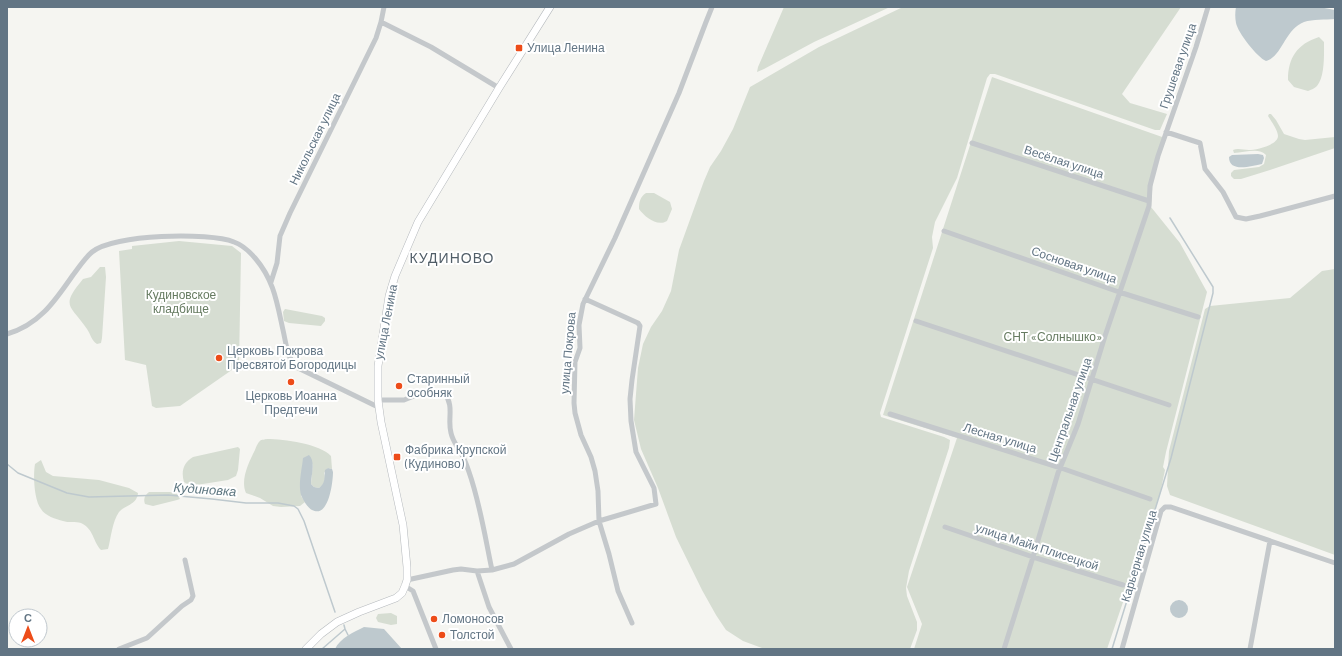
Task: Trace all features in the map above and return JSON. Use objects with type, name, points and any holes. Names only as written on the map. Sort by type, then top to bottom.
[{"type":"main road","name":"улица Ленина","points":[[406,583],[403,526],[378,404],[378,366],[389,296],[395,276],[418,222],[550,7]]},
{"type":"main road","points":[[306,649],[321,634],[338,622],[359,612],[396,598],[402,593],[406,583]]},
{"type":"street","name":"Никольская улица","points":[[272,282],[277,263],[280,236],[367,56],[382,22],[384,7]]},
{"type":"street","name":"улица Покрова","points":[[632,623],[618,591],[599,521],[598,491],[595,471],[591,457],[581,435],[574,402],[575,362],[580,348],[579,325],[585,299],[615,238],[679,93],[712,7]]},
{"type":"street","name":"Грушевая улица","points":[[1166,132],[1196,47],[1208,7]]},
{"type":"street","points":[[382,22],[431,47],[499,88]]},
{"type":"street","points":[[1166,132],[1200,143],[1205,169],[1223,192],[1236,217],[1240,219],[1260,216],[1335,196]]},
{"type":"street","name":"Центральная улица","points":[[1004,649],[1061,468],[1078,424],[1149,206],[1150,186],[1166,132]]},
{"type":"street","name":"Весёлая улица","points":[[972,143],[1149,201]]},
{"type":"street","name":"Сосновая улица","points":[[944,231],[1120,292],[1198,317]]},
{"type":"street","points":[[7,334],[26,326],[44,313],[56,301],[84,260],[101,246],[110,243],[143,238],[171,236],[196,236],[233,241],[246,248],[256,259],[272,282],[288,352],[291,361],[296,367],[378,404],[404,400],[424,392],[444,392],[448,398],[451,414],[450,432],[462,454],[469,472],[479,507],[492,570]]},
{"type":"street","points":[[436,649],[418,601],[413,591],[406,583],[453,570],[492,570],[514,564],[569,534],[599,521],[656,504],[654,488],[636,452],[632,427],[630,399],[631,386],[640,326],[638,323],[585,299]]},
{"type":"street","points":[[916,321],[1169,405]]},
{"type":"street","name":"Лесная улица","points":[[890,414],[1061,468],[1150,499]]},
{"type":"street","name":"Карьерная улица","points":[[1122,649],[1161,511],[1165,507],[1171,507],[1335,563]]},
{"type":"street","name":"улица Майи Плисецкой","points":[[945,527],[1033,557],[1123,585]]},
{"type":"street","points":[[1250,649],[1270,541]]},
{"type":"street","points":[[119,649],[144,640],[182,606],[191,600],[193,596],[186,560]]},
{"type":"street","points":[[477,571],[489,607],[511,649]]},
{"type":"green space","points":[[784,7],[890,7],[814,42],[757,72]]},
{"type":"green space","points":[[903,7],[1181,7],[1122,94],[1130,103],[1167,114],[1160,130],[1155,130],[995,74],[990,74],[987,78],[957,178],[935,222],[932,237],[933,248],[880,413],[881,417],[950,440],[949,448],[909,571],[906,588],[907,596],[917,622],[917,630],[910,649],[765,649],[743,641],[726,630],[702,590],[676,537],[658,488],[641,449],[634,420],[638,368],[643,344],[651,327],[662,311],[671,291],[679,250],[704,181],[710,167],[733,129],[750,87],[819,47]]},
{"type":"green space","points":[[1319,37],[1324,42],[1324,65],[1320,82],[1316,87],[1308,91],[1294,87],[1288,80],[1288,72],[1295,53],[1311,40]]},
{"type":"green space","name":"СНТ «Солнышко»","points":[[992,77],[1165,138],[1153,177],[1151,207],[1180,243],[1207,292],[1166,452],[1163,467],[1165,470],[1160,494],[1107,649],[914,649],[922,624],[907,587],[957,438],[883,415]]},
{"type":"green space","points":[[1271,114],[1276,120],[1284,134],[1305,140],[1335,137],[1335,148],[1241,179],[1234,179],[1231,176],[1231,173],[1234,170],[1259,167],[1264,164],[1266,155],[1259,151],[1234,153],[1233,150],[1256,149],[1271,144],[1277,139],[1278,134],[1268,116]]},
{"type":"green space","points":[[646,193],[654,193],[670,202],[672,209],[667,221],[663,223],[655,222],[644,215],[639,209],[640,200]]},
{"type":"green space","name":"Кудиновское кладбище","points":[[179,241],[232,246],[241,253],[239,365],[180,406],[156,408],[152,406],[146,365],[125,360],[119,251],[132,249],[132,246]]},
{"type":"green space","points":[[100,267],[105,267],[106,277],[102,338],[101,343],[97,344],[93,341],[87,329],[72,310],[70,301],[76,288],[83,279],[91,277]]},
{"type":"green space","points":[[1335,269],[1335,555],[1170,495],[1167,486],[1169,451],[1205,309],[1210,306],[1290,298],[1322,271]]},
{"type":"green space","points":[[285,309],[322,316],[325,318],[325,321],[321,326],[289,323],[284,321],[283,312]]},
{"type":"green space","points":[[267,439],[292,441],[310,445],[319,448],[331,456],[332,469],[328,468],[324,473],[325,477],[323,485],[319,488],[314,487],[311,484],[313,463],[301,496],[305,502],[300,506],[273,506],[260,498],[246,493],[244,482],[248,465],[259,442]]},
{"type":"green space","points":[[238,447],[240,449],[236,476],[228,480],[190,486],[184,482],[183,475],[185,465],[193,457]]},
{"type":"green space","points":[[41,460],[46,472],[53,476],[99,480],[129,488],[138,493],[133,502],[119,512],[113,525],[108,549],[101,550],[91,532],[81,523],[65,522],[45,514],[39,505],[35,494],[34,481],[35,464]]},
{"type":"green space","points":[[149,492],[170,492],[177,494],[180,499],[153,506],[145,504],[144,502],[146,494]]},
{"type":"green space","points":[[391,613],[397,616],[397,624],[391,625],[378,622],[376,618],[378,614]]},
{"type":"shaded area","points":[[1236,7],[1319,7],[1335,10],[1335,19],[1304,22],[1292,30],[1276,54],[1266,61],[1253,50],[1240,33],[1236,21]]},
{"type":"shaded area","points":[[1232,155],[1263,155],[1264,158],[1262,164],[1247,167],[1237,167],[1233,165],[1230,162],[1229,157]]},
{"type":"shaded area","points":[[309,455],[313,465],[311,484],[314,487],[319,488],[323,484],[325,470],[328,468],[332,469],[333,472],[329,498],[322,509],[318,511],[312,510],[307,506],[300,491],[303,458]]},
{"type":"shaded area","points":[[1175,600],[1183,600],[1188,605],[1186,616],[1183,618],[1175,618],[1170,613],[1170,605]]},
{"type":"shaded area","points":[[364,627],[384,629],[402,649],[335,649],[340,642],[352,633]]},
{"type":"waterway","points":[[1112,649],[1171,458],[1213,293],[1213,287],[1170,218]]},
{"type":"waterway","name":"Кудиновка","points":[[7,464],[18,473],[67,493],[89,497],[168,495],[246,503],[278,503],[294,506],[298,509],[304,521],[335,612]]},
{"type":"waterway","name":"Кудиновка","points":[[322,649],[345,629],[344,625]]},
{"type":"waterway","name":"Кудиновка","points":[[345,629],[348,635]]},
{"type":"place","name":"Улица Ленина","points":[[519,48]]},
{"type":"place","name":"Церковь Покрова Пресвятой Богородицы","points":[[219,358]]},
{"type":"place","name":"Церковь Иоанна Предтечи","points":[[291,382]]},
{"type":"place","name":"Старинный особняк","points":[[399,386]]},
{"type":"place","name":"Фабрика Крупской (Кудиново)","points":[[397,457]]},
{"type":"place","name":"Ломоносов","points":[[434,619]]},
{"type":"place","name":"Толстой","points":[[442,635]]},
{"type":"district","name":"КУДИНОВО","points":[[452,258]]}]
